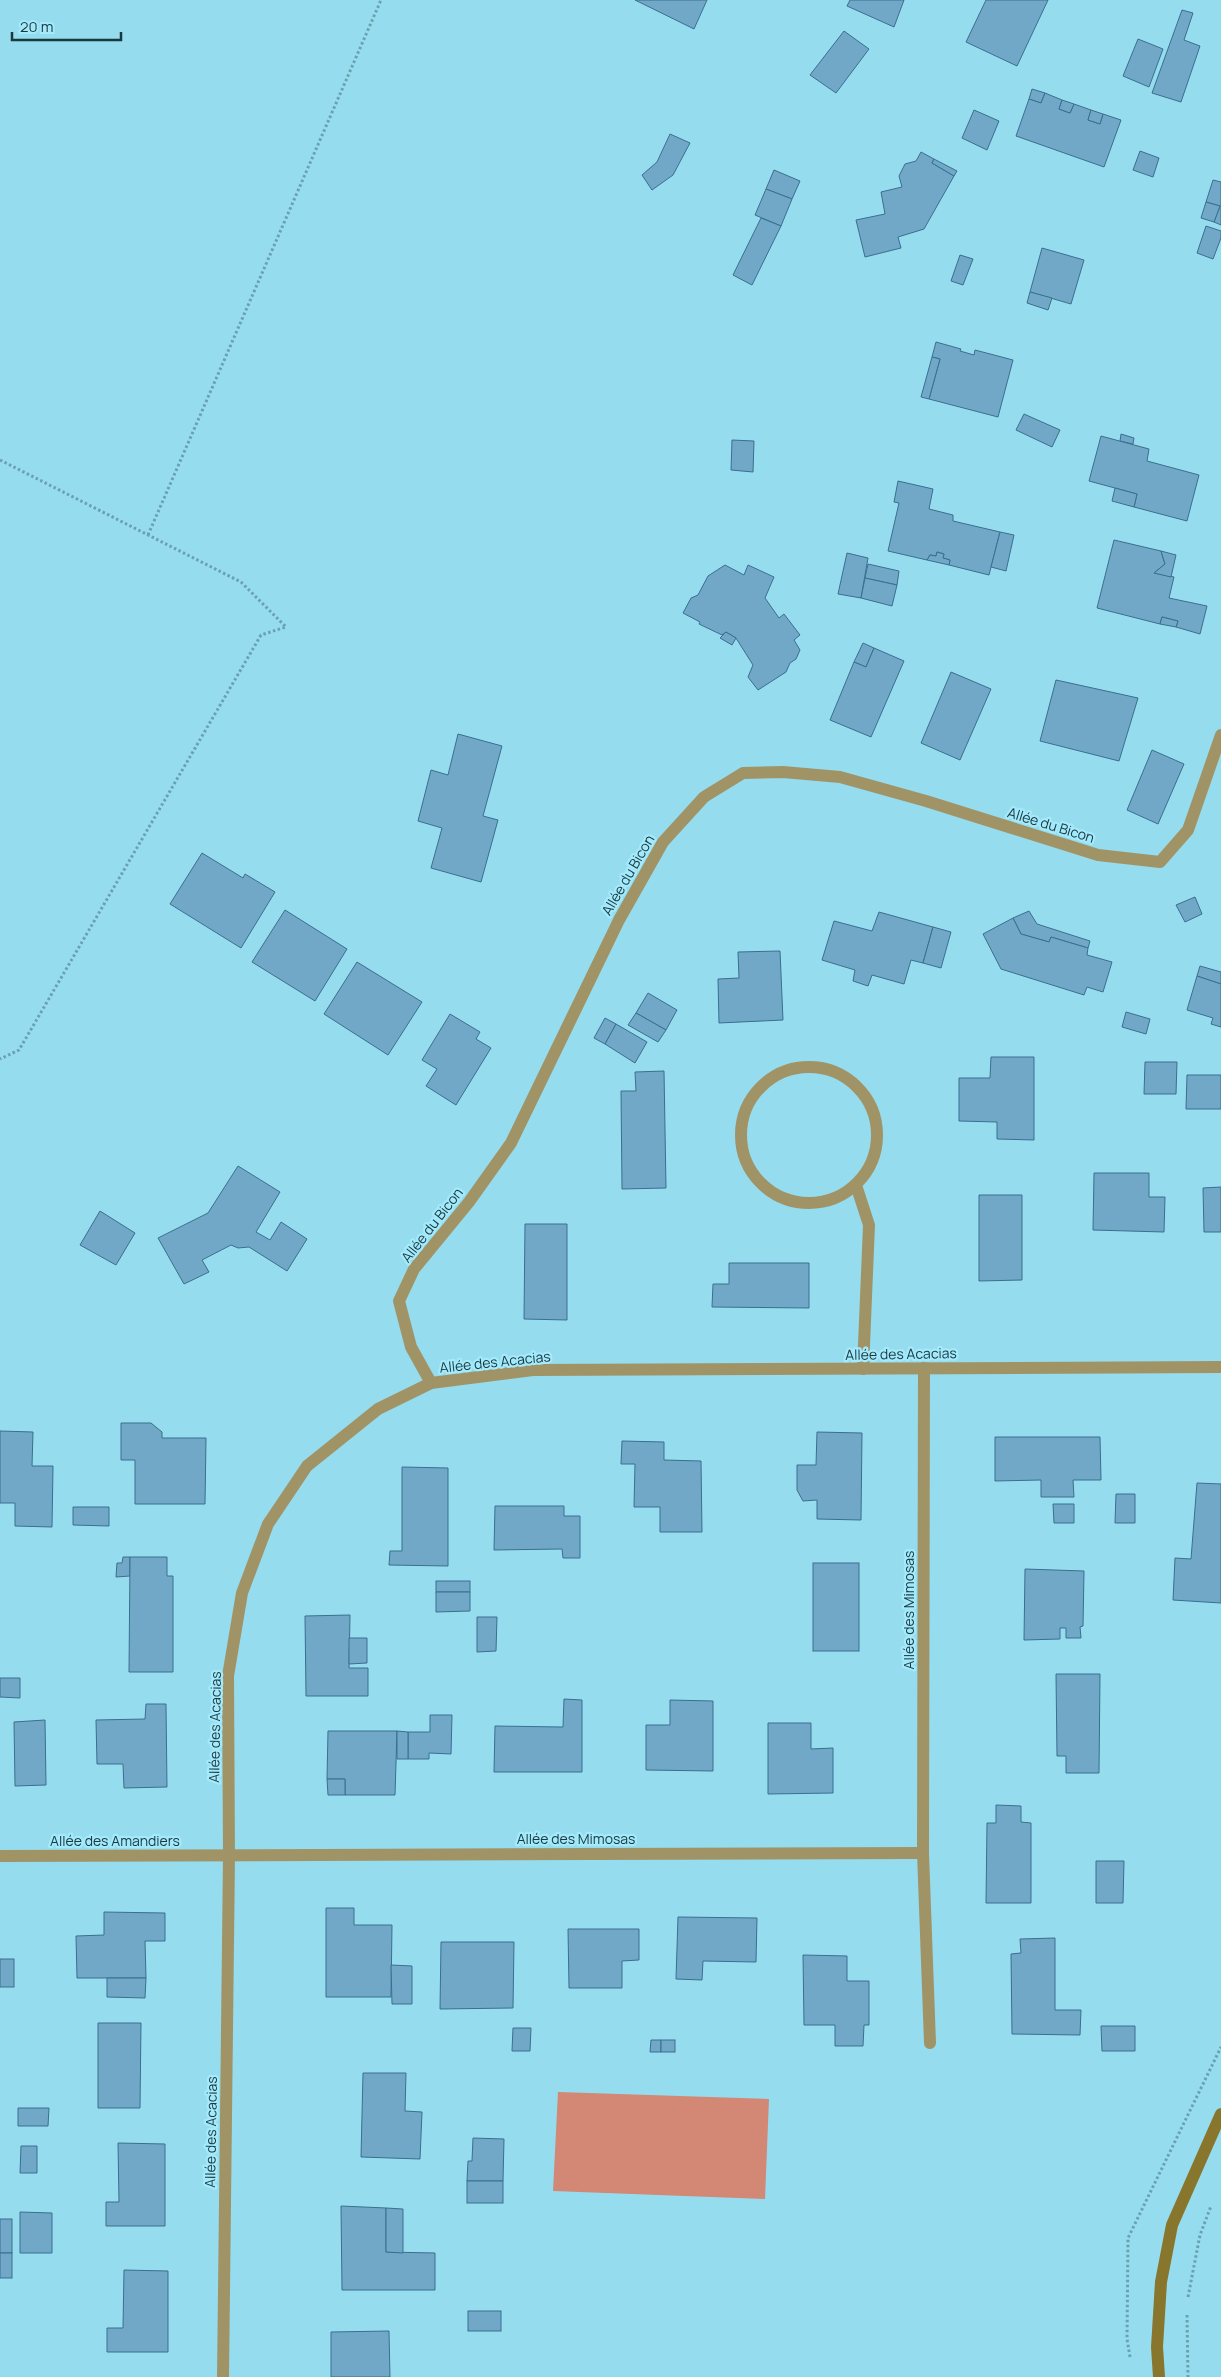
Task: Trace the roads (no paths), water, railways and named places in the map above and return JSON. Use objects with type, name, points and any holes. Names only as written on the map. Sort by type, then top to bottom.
[{"type":"street","name":"Allée du Bicon","points":[[431,1383],[411,1347],[400,1301],[414,1269],[469,1202],[511,1143],[619,920],[663,842],[704,797],[743,773],[783,772],[840,777],[926,801],[1098,855],[1160,862],[1188,830],[1221,735]]},
{"type":"street","points":[[802,1066],[822,1067],[842,1075],[859,1088],[872,1106],[877,1126],[876,1148],[869,1168],[856,1185],[836,1198],[813,1203],[789,1200],[769,1190],[752,1173],[743,1151],[741,1128],[748,1105],[761,1086],[781,1072],[802,1066]]},
{"type":"street","points":[[856,1185],[869,1225],[863,1369]]},
{"type":"street","name":"Allée des Acacias","points":[[223,2377],[229,1856],[228,1676],[242,1593],[268,1524],[307,1466],[378,1409],[431,1383],[533,1370],[1221,1367]]},
{"type":"street","name":"Allée des Mimosas","points":[[924,1368],[923,1853],[930,2043]]},
{"type":"street","name":"Allée des Mimosas","points":[[229,1856],[923,1853]]},
{"type":"street","name":"Allée des Amandiers","points":[[0,1856],[229,1856]]},
{"type":"street","points":[[1159,2377],[1157,2347],[1161,2282],[1172,2225],[1221,2114]]}]
